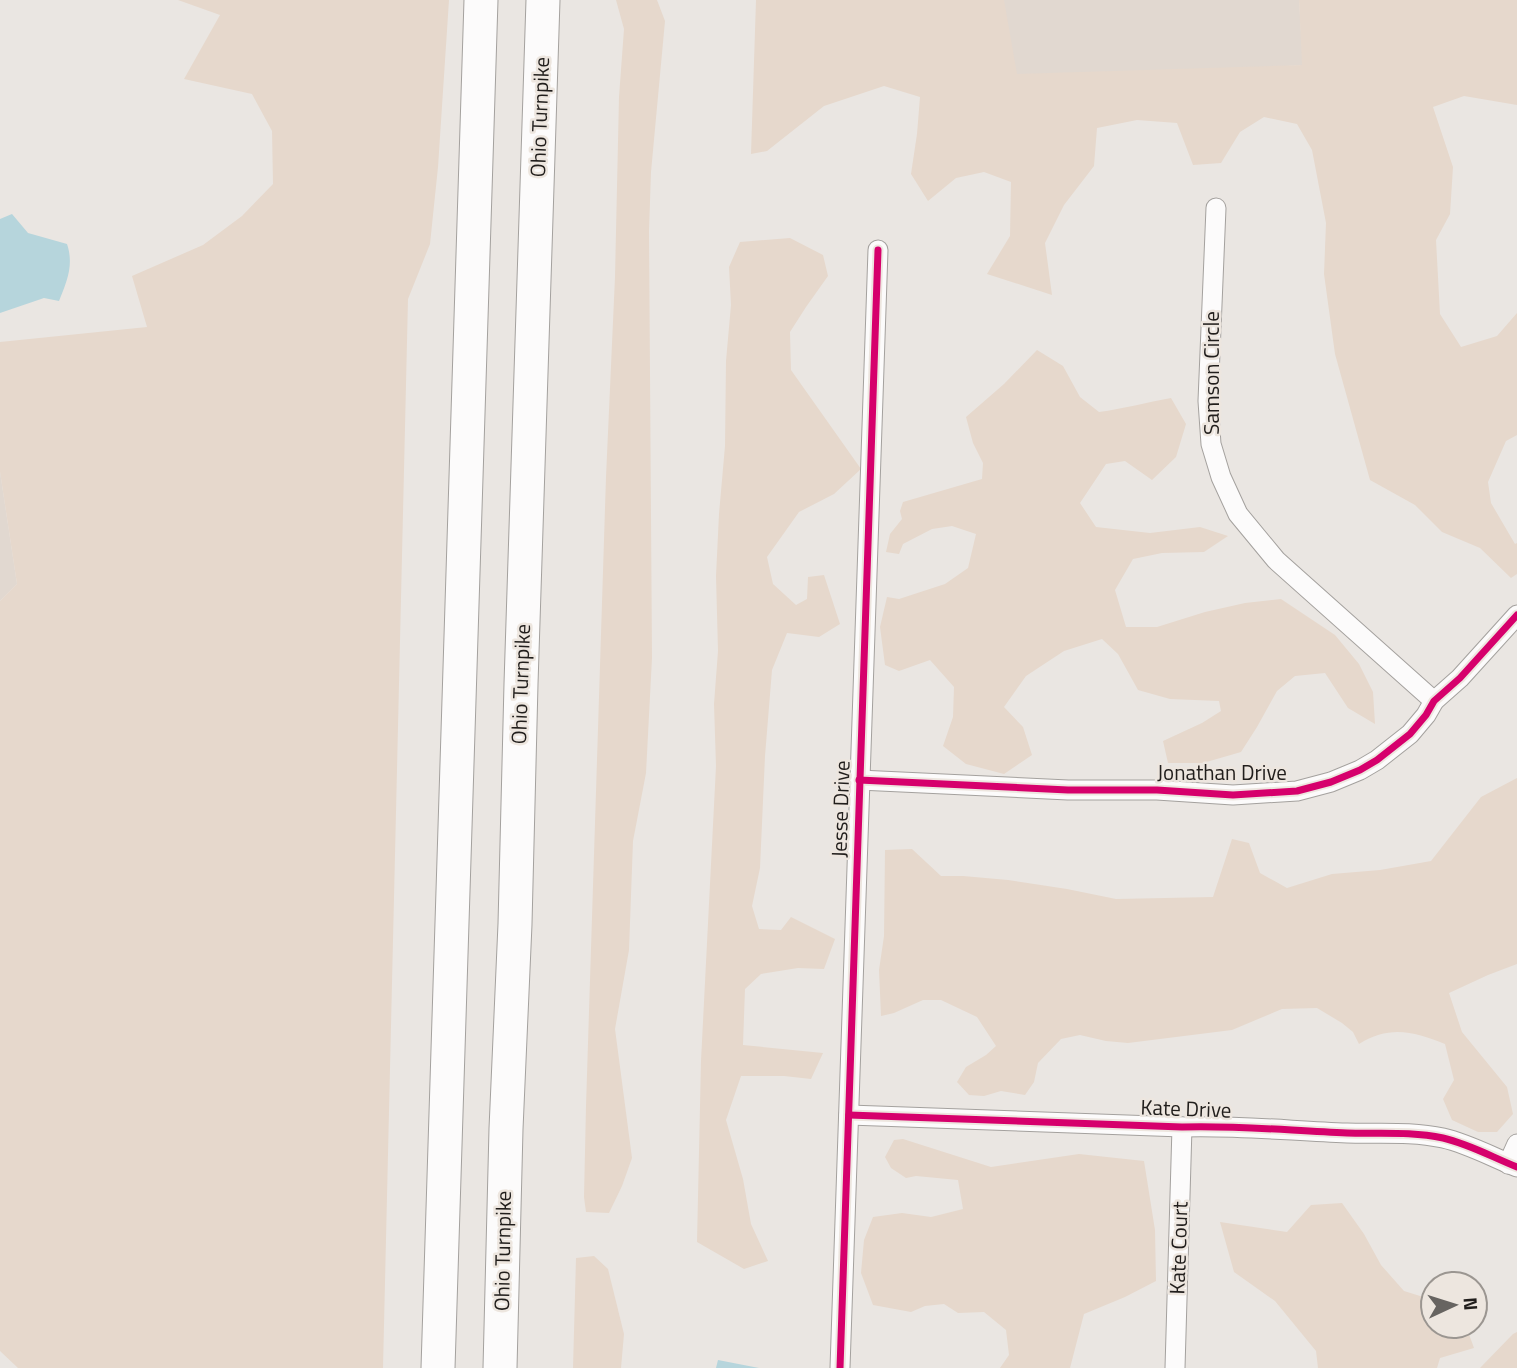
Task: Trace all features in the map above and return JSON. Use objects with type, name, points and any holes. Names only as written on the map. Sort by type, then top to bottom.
[{"type":"highway","points":[[438,1368],[481,0]]},
{"type":"highway","name":"Ohio Turnpike","points":[[500,1368],[543,0]]},
{"type":"street","name":"Samson Circle","points":[[1216,208],[1208,401],[1211,444],[1221,477],[1238,514],[1276,560],[1434,702]]},
{"type":"street","name":"Jesse Drive","points":[[840,1368],[878,250]]},
{"type":"street","name":"Jonathan Drive","points":[[859,780],[1233,795],[1297,791],[1331,782],[1377,760],[1418,726],[1434,702],[1460,678],[1517,615]]},
{"type":"street","name":"Kate Drive","points":[[849,1115],[1407,1133],[1469,1145],[1512,1166]]},
{"type":"street","name":"Kate Court","points":[[1174,1368],[1182,1127]]},
{"type":"street","points":[[1512,1166],[1517,1144]]},
{"type":"shaded area","points":[[178,0],[449,0],[430,244],[408,299],[383,1368],[18,1368],[0,1351],[0,601],[17,584],[0,472],[0,342],[147,327],[132,276],[203,245],[242,216],[273,184],[272,131],[252,94],[184,79],[220,15]]},
{"type":"shaded area","points":[[616,0],[657,0],[665,21],[651,172],[649,231],[652,658],[646,773],[633,841],[629,950],[615,1029],[632,1158],[609,1213],[586,1212],[584,1197],[619,97],[624,29]]},
{"type":"shaded area","points":[[756,0],[1004,0],[1017,74],[1302,65],[1299,0],[1517,0],[1517,105],[1464,96],[1433,107],[1453,167],[1450,214],[1436,240],[1440,314],[1461,347],[1497,336],[1517,313],[1517,435],[1506,441],[1488,482],[1491,503],[1515,544],[1517,543],[1517,574],[1511,578],[1480,548],[1442,532],[1415,505],[1370,480],[1335,354],[1324,274],[1326,223],[1312,150],[1297,124],[1264,117],[1240,132],[1221,163],[1193,165],[1177,123],[1137,120],[1097,128],[1094,166],[1064,205],[1045,243],[1052,295],[987,274],[1010,236],[1011,182],[984,172],[956,178],[928,201],[911,174],[920,97],[884,86],[824,106],[767,151],[751,154]]},
{"type":"shaded area","points":[[988,0],[1299,0],[1303,65],[987,85]]},
{"type":"shaded area","points":[[790,238],[823,255],[828,276],[790,332],[791,370],[861,469],[834,494],[799,512],[767,557],[773,584],[796,605],[807,599],[808,577],[824,575],[840,624],[819,637],[787,633],[772,670],[760,868],[752,906],[759,929],[781,930],[791,917],[835,939],[824,969],[798,968],[761,974],[745,989],[743,1045],[823,1053],[811,1079],[741,1076],[726,1120],[743,1179],[751,1224],[768,1261],[744,1269],[697,1242],[701,1061],[716,766],[716,576],[731,305],[729,267],[740,242]]},
{"type":"shaded area","points":[[1037,350],[1063,366],[1080,397],[1099,412],[1171,398],[1186,424],[1176,457],[1152,480],[1125,461],[1106,464],[1080,503],[1096,527],[1150,533],[1200,527],[1228,536],[1204,552],[1162,553],[1133,559],[1115,590],[1126,627],[1157,627],[1205,612],[1245,603],[1281,599],[1335,635],[1359,664],[1373,692],[1375,724],[1348,708],[1325,673],[1295,676],[1277,691],[1241,752],[1203,763],[1168,763],[1163,741],[1221,711],[1219,701],[1170,699],[1138,690],[1118,654],[1102,639],[1064,651],[1026,676],[1004,707],[1023,727],[1032,755],[1004,774],[966,764],[943,746],[953,717],[954,687],[930,660],[899,671],[885,665],[880,627],[887,597],[899,599],[945,584],[968,568],[976,534],[952,526],[932,529],[903,544],[899,554],[886,552],[890,534],[902,519],[900,511],[903,502],[982,479],[983,463],[973,443],[966,417]]},
{"type":"shaded area","points":[[0,472],[17,584],[0,601]]},
{"type":"shaded area","points":[[1517,778],[1517,964],[1449,993],[1462,1032],[1507,1087],[1513,1114],[1497,1132],[1478,1132],[1452,1120],[1443,1099],[1454,1080],[1445,1044],[1412,1033],[1391,1032],[1359,1044],[1353,1032],[1317,1008],[1282,1009],[1232,1030],[1128,1043],[1080,1035],[1061,1039],[1038,1063],[1034,1082],[1025,1095],[1001,1091],[984,1096],[969,1095],[957,1082],[966,1067],[996,1046],[977,1017],[941,1000],[923,1000],[881,1016],[879,970],[884,936],[885,850],[912,849],[941,876],[1008,880],[1116,899],[1213,897],[1232,839],[1249,843],[1260,873],[1287,888],[1332,874],[1380,870],[1431,861],[1481,797]]},
{"type":"shaded area","points":[[903,1139],[991,1167],[1079,1154],[1144,1161],[1155,1230],[1156,1281],[1084,1314],[1070,1368],[1000,1368],[1009,1355],[1006,1330],[984,1312],[958,1313],[944,1304],[925,1306],[911,1312],[873,1305],[861,1273],[864,1240],[873,1217],[902,1213],[931,1217],[963,1209],[958,1180],[916,1176],[906,1178],[891,1168],[885,1157],[894,1140]]},
{"type":"shaded area","points":[[1342,1203],[1364,1234],[1381,1265],[1404,1291],[1419,1296],[1419,1340],[1471,1340],[1474,1348],[1440,1358],[1437,1368],[1318,1368],[1316,1351],[1275,1301],[1234,1272],[1220,1222],[1287,1232],[1311,1205]]},
{"type":"shaded area","points":[[594,1256],[608,1269],[624,1334],[621,1368],[573,1368],[576,1258]]},
{"type":"shaded area","points":[[1517,1332],[1517,1368],[1480,1368],[1513,1334]]},
{"type":"water","points":[[12,214],[28,233],[67,244],[70,266],[59,301],[44,298],[0,313],[0,219]]},
{"type":"water","points":[[718,1360],[759,1368],[716,1368]]},
{"type":"cycle path","points":[[840,1368],[878,250]]},
{"type":"cycle path","points":[[859,780],[1233,795],[1297,791],[1331,782],[1360,770],[1410,734],[1434,701],[1460,678],[1517,615]]},
{"type":"cycle path","points":[[849,1115],[1419,1134],[1462,1144],[1517,1167]]}]
